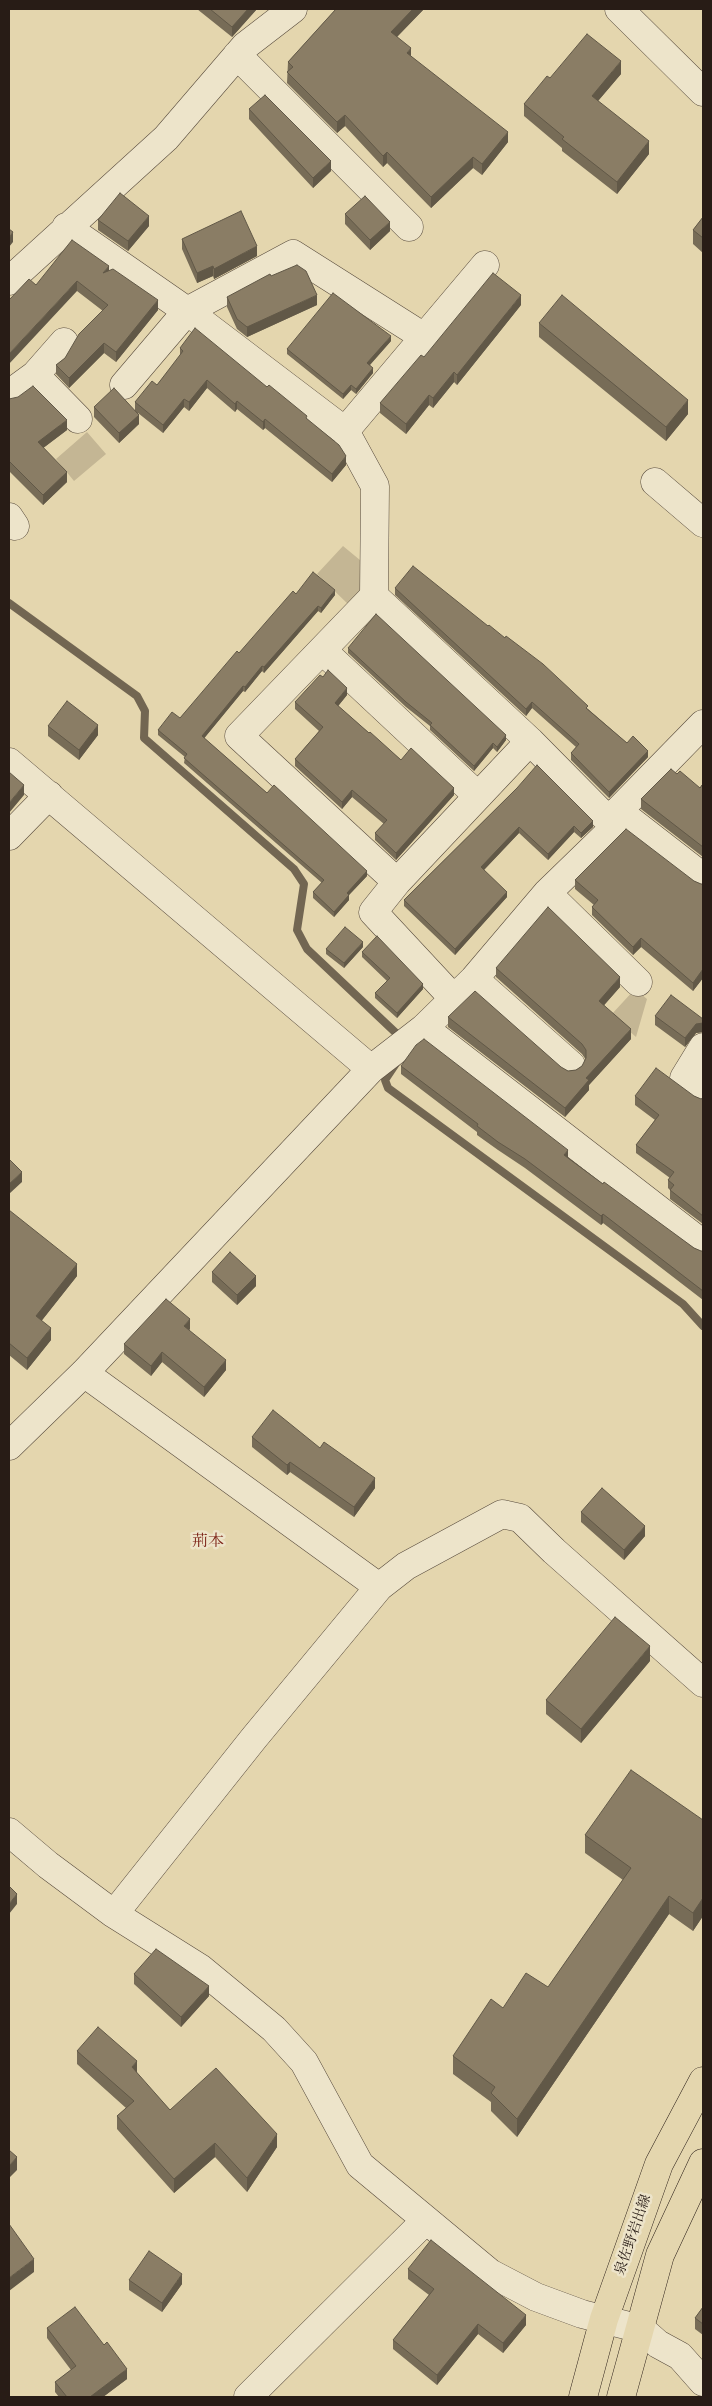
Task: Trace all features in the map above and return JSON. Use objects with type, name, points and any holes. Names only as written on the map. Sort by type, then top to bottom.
[{"type":"main road","name":"泉佐野岩出線","points":[[582,2397],[604,2319],[659,2164],[703,2080]]},
{"type":"main road","points":[[621,2397],[660,2255],[703,2163]]},
{"type":"street","points":[[619,9],[703,92]]},
{"type":"street","points":[[9,281],[66,227],[166,138],[245,46],[288,10]]},
{"type":"street","points":[[237,55],[409,227]]},
{"type":"street","points":[[66,227],[187,311],[345,431],[375,486],[374,596],[239,736],[397,882]]},
{"type":"street","points":[[124,385],[187,311],[292,254],[424,337]]},
{"type":"street","points":[[345,431],[485,265]]},
{"type":"street","points":[[9,394],[35,375],[64,342]]},
{"type":"street","points":[[35,375],[78,420]]},
{"type":"street","points":[[655,482],[703,523]]},
{"type":"street","points":[[374,596],[617,819],[703,878]]},
{"type":"street","points":[[322,650],[478,796]]},
{"type":"street","points":[[9,1446],[84,1373],[371,1069],[409,1040],[474,980],[547,893],[703,724]]},
{"type":"street","points":[[454,999],[373,912],[397,882],[530,741]]},
{"type":"street","points":[[9,762],[371,1069]]},
{"type":"street","points":[[9,836],[49,795]]},
{"type":"street","points":[[547,893],[638,982]]},
{"type":"street","points":[[474,980],[571,1064]]},
{"type":"street","points":[[409,1040],[703,1244]]},
{"type":"street","points":[[703,1046],[684,1078],[703,1092]]},
{"type":"street","points":[[84,1373],[380,1587]]},
{"type":"street","points":[[114,1914],[254,1738],[380,1587],[406,1566],[502,1514],[520,1518],[554,1551],[703,1683]]},
{"type":"street","points":[[9,1832],[48,1865],[114,1914],[200,1968],[274,2029],[304,2062],[360,2165],[425,2221],[490,2273],[536,2298],[582,2314],[641,2329],[658,2344],[680,2356],[703,2382]]},
{"type":"street","points":[[248,2397],[425,2221]]},
{"type":"shaded area","points":[[87,432],[106,454],[74,481],[56,459]]},
{"type":"shaded area","points":[[343,546],[366,565],[366,586],[351,607],[317,574]]},
{"type":"shaded area","points":[[635,989],[647,999],[636,1037],[611,1015]]},
{"type":"building","points":[[210,9],[248,9],[232,27]]},
{"type":"building","points":[[336,9],[413,9],[391,32],[411,48],[407,53],[508,132],[482,164],[473,157],[431,197],[387,152],[383,156],[345,115],[337,122],[287,72],[293,67],[288,62]]},
{"type":"building","points":[[587,34],[621,61],[592,96],[649,141],[617,182],[562,139],[564,137],[524,104],[547,76],[550,78]]},
{"type":"building","points":[[265,95],[331,161],[313,178],[249,109]]},
{"type":"building","points":[[120,193],[149,216],[128,241],[98,220]]},
{"type":"building","points":[[365,196],[390,222],[370,240],[345,214]]},
{"type":"building","points":[[241,211],[257,246],[214,269],[213,266],[197,273],[182,239]]},
{"type":"building","points":[[703,217],[703,238],[693,230]]},
{"type":"building","points":[[9,229],[13,232],[9,238]]},
{"type":"building","points":[[72,240],[109,266],[103,273],[113,269],[158,300],[116,352],[104,343],[69,378],[56,365],[65,358],[79,334],[108,305],[77,281],[9,354],[9,300],[29,279],[36,285]]},
{"type":"building","points":[[297,265],[306,271],[317,295],[247,327],[237,319],[227,297],[270,274],[271,276]]},
{"type":"building","points":[[493,273],[521,295],[457,375],[454,372],[433,398],[429,395],[406,424],[380,403],[421,355],[424,357]]},
{"type":"building","points":[[333,293],[391,336],[367,363],[373,368],[356,389],[351,385],[343,394],[287,349]]},
{"type":"building","points":[[562,295],[688,400],[666,427],[539,323]]},
{"type":"building","points":[[195,328],[267,387],[269,385],[339,445],[346,456],[332,474],[265,419],[263,422],[237,401],[235,404],[207,380],[189,402],[184,399],[163,425],[135,402],[152,381],[157,385],[183,351],[180,348]]},
{"type":"building","points":[[33,386],[67,420],[38,442],[67,472],[43,495],[9,461],[9,399],[18,397]]},
{"type":"building","points":[[114,388],[139,415],[119,433],[94,407]]},
{"type":"building","points":[[413,566],[488,626],[505,638],[506,636],[543,664],[588,706],[586,708],[627,743],[633,736],[648,751],[609,792],[571,753],[579,744],[532,702],[526,709],[395,588]]},
{"type":"building","points":[[313,572],[335,590],[321,608],[318,606],[264,667],[262,666],[245,687],[243,686],[202,736],[267,793],[274,785],[367,871],[347,893],[349,895],[334,912],[313,892],[324,880],[184,758],[187,754],[158,730],[172,712],[180,718],[237,651],[239,653],[293,591],[296,594]]},
{"type":"building","points":[[376,614],[506,735],[497,747],[493,743],[474,766],[430,725],[432,723],[406,702],[348,648]]},
{"type":"building","points":[[328,670],[347,688],[335,703],[401,760],[411,748],[454,788],[396,853],[375,833],[387,820],[352,790],[342,802],[295,759],[323,727],[295,702],[320,675],[323,677]]},
{"type":"building","points":[[67,701],[98,725],[79,750],[48,726]]},
{"type":"building","points":[[537,765],[593,821],[581,833],[574,826],[548,854],[519,827],[481,867],[507,892],[455,949],[404,900],[517,788]]},
{"type":"building","points":[[671,769],[677,774],[680,771],[700,788],[703,786],[703,847],[641,799]]},
{"type":"building","points":[[9,772],[24,785],[9,803]]},
{"type":"building","points":[[626,829],[694,881],[703,884],[703,969],[693,983],[641,938],[633,947],[592,907],[598,900],[575,880]]},
{"type":"building","points":[[548,907],[620,977],[599,1001],[631,1029],[586,1078],[589,1080],[565,1108],[448,1017],[475,991],[561,1067],[568,1071],[576,1070],[582,1066],[586,1058],[586,1050],[582,1044],[496,968]]},
{"type":"building","points":[[345,927],[363,942],[344,963],[326,949]]},
{"type":"building","points":[[377,936],[423,984],[397,1013],[375,993],[390,978],[362,952]]},
{"type":"building","points":[[671,995],[703,1019],[703,1023],[696,1024],[685,1038],[655,1016]]},
{"type":"building","points":[[424,1039],[568,1150],[564,1155],[694,1248],[703,1251],[703,1291],[603,1214],[601,1216],[525,1159],[498,1142],[477,1126],[478,1124],[401,1066],[416,1045]]},
{"type":"building","points":[[656,1068],[694,1096],[703,1098],[703,1216],[670,1190],[674,1185],[668,1180],[674,1172],[636,1145],[659,1115],[635,1096]]},
{"type":"building","points":[[9,1159],[22,1172],[9,1184]]},
{"type":"building","points":[[9,1210],[77,1264],[36,1316],[51,1328],[27,1358],[9,1343]]},
{"type":"building","points":[[230,1252],[256,1276],[237,1295],[212,1272]]},
{"type":"building","points":[[166,1299],[190,1319],[184,1326],[226,1360],[204,1387],[162,1352],[151,1366],[124,1344]]},
{"type":"building","points":[[273,1410],[320,1448],[324,1442],[375,1478],[354,1507],[290,1462],[287,1465],[252,1437]]},
{"type":"building","points":[[602,1488],[645,1526],[624,1550],[581,1512]]},
{"type":"building","points":[[615,1617],[650,1646],[581,1729],[546,1700]]},
{"type":"building","points":[[631,1770],[703,1820],[703,1898],[693,1913],[669,1896],[517,2119],[491,2093],[495,2087],[453,2056],[491,1999],[503,2008],[526,1973],[548,1987],[631,1868],[585,1835]]},
{"type":"building","points":[[9,1886],[17,1894],[9,1904]]},
{"type":"building","points":[[156,1949],[209,1986],[181,2017],[134,1974]]},
{"type":"building","points":[[98,2027],[137,2061],[132,2067],[170,2110],[216,2068],[277,2134],[247,2178],[215,2143],[174,2179],[117,2116],[134,2101],[77,2051]]},
{"type":"building","points":[[9,2150],[17,2157],[9,2166]]},
{"type":"building","points":[[9,2224],[34,2259],[9,2278]]},
{"type":"building","points":[[431,2240],[526,2315],[503,2343],[478,2324],[437,2375],[393,2340],[434,2289],[408,2269]]},
{"type":"building","points":[[149,2251],[182,2274],[162,2303],[129,2280]]},
{"type":"building","points":[[75,2307],[104,2345],[107,2342],[127,2369],[90,2397],[67,2397],[55,2382],[76,2366],[47,2328]]},
{"type":"building","points":[[703,2307],[703,2324],[695,2318]]},
{"type":"waterway","points":[[9,603],[137,696],[145,711],[144,738],[294,869],[304,884],[297,930],[307,949],[396,1033],[398,1042]]},
{"type":"waterway","points":[[397,1062],[385,1080],[388,1088],[683,1304],[703,1326]]},
{"type":"district","name":"荊本","points":[[208,1543]]}]
